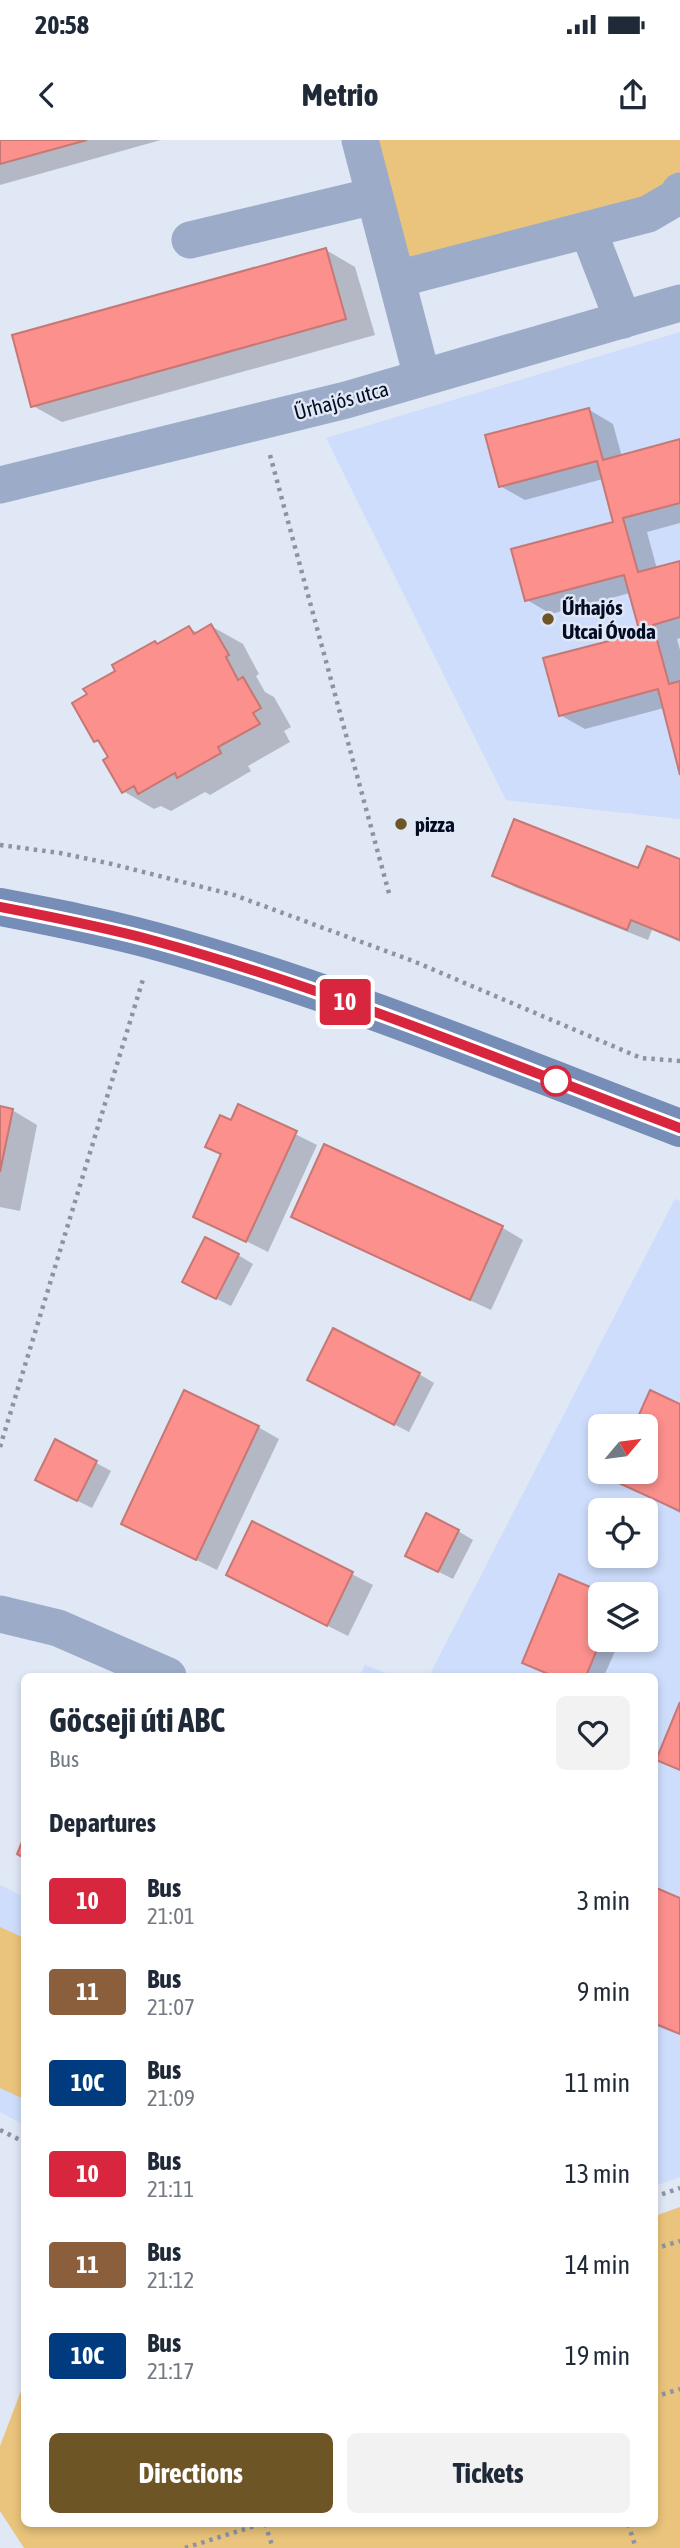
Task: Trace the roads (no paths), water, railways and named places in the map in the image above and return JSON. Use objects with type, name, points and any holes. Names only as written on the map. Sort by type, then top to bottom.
[{"type":"main road","points":[[0,907],[93,926],[239,966],[340,1000],[680,1128]]},
{"type":"street","points":[[360,140],[422,377]]},
{"type":"street","points":[[397,279],[648,214],[677,197],[680,191]]},
{"type":"street","points":[[190,240],[374,196]]},
{"type":"street","points":[[588,230],[623,320]]},
{"type":"street","name":"Űrhajós utca","points":[[0,485],[346,400],[680,303]]},
{"type":"street","points":[[0,1614],[58,1628],[160,1673]]},
{"type":"place","name":"Űrhajós Utcai Óvoda","points":[[548,619]]},
{"type":"place","name":"pizza","points":[[401,824]]}]
